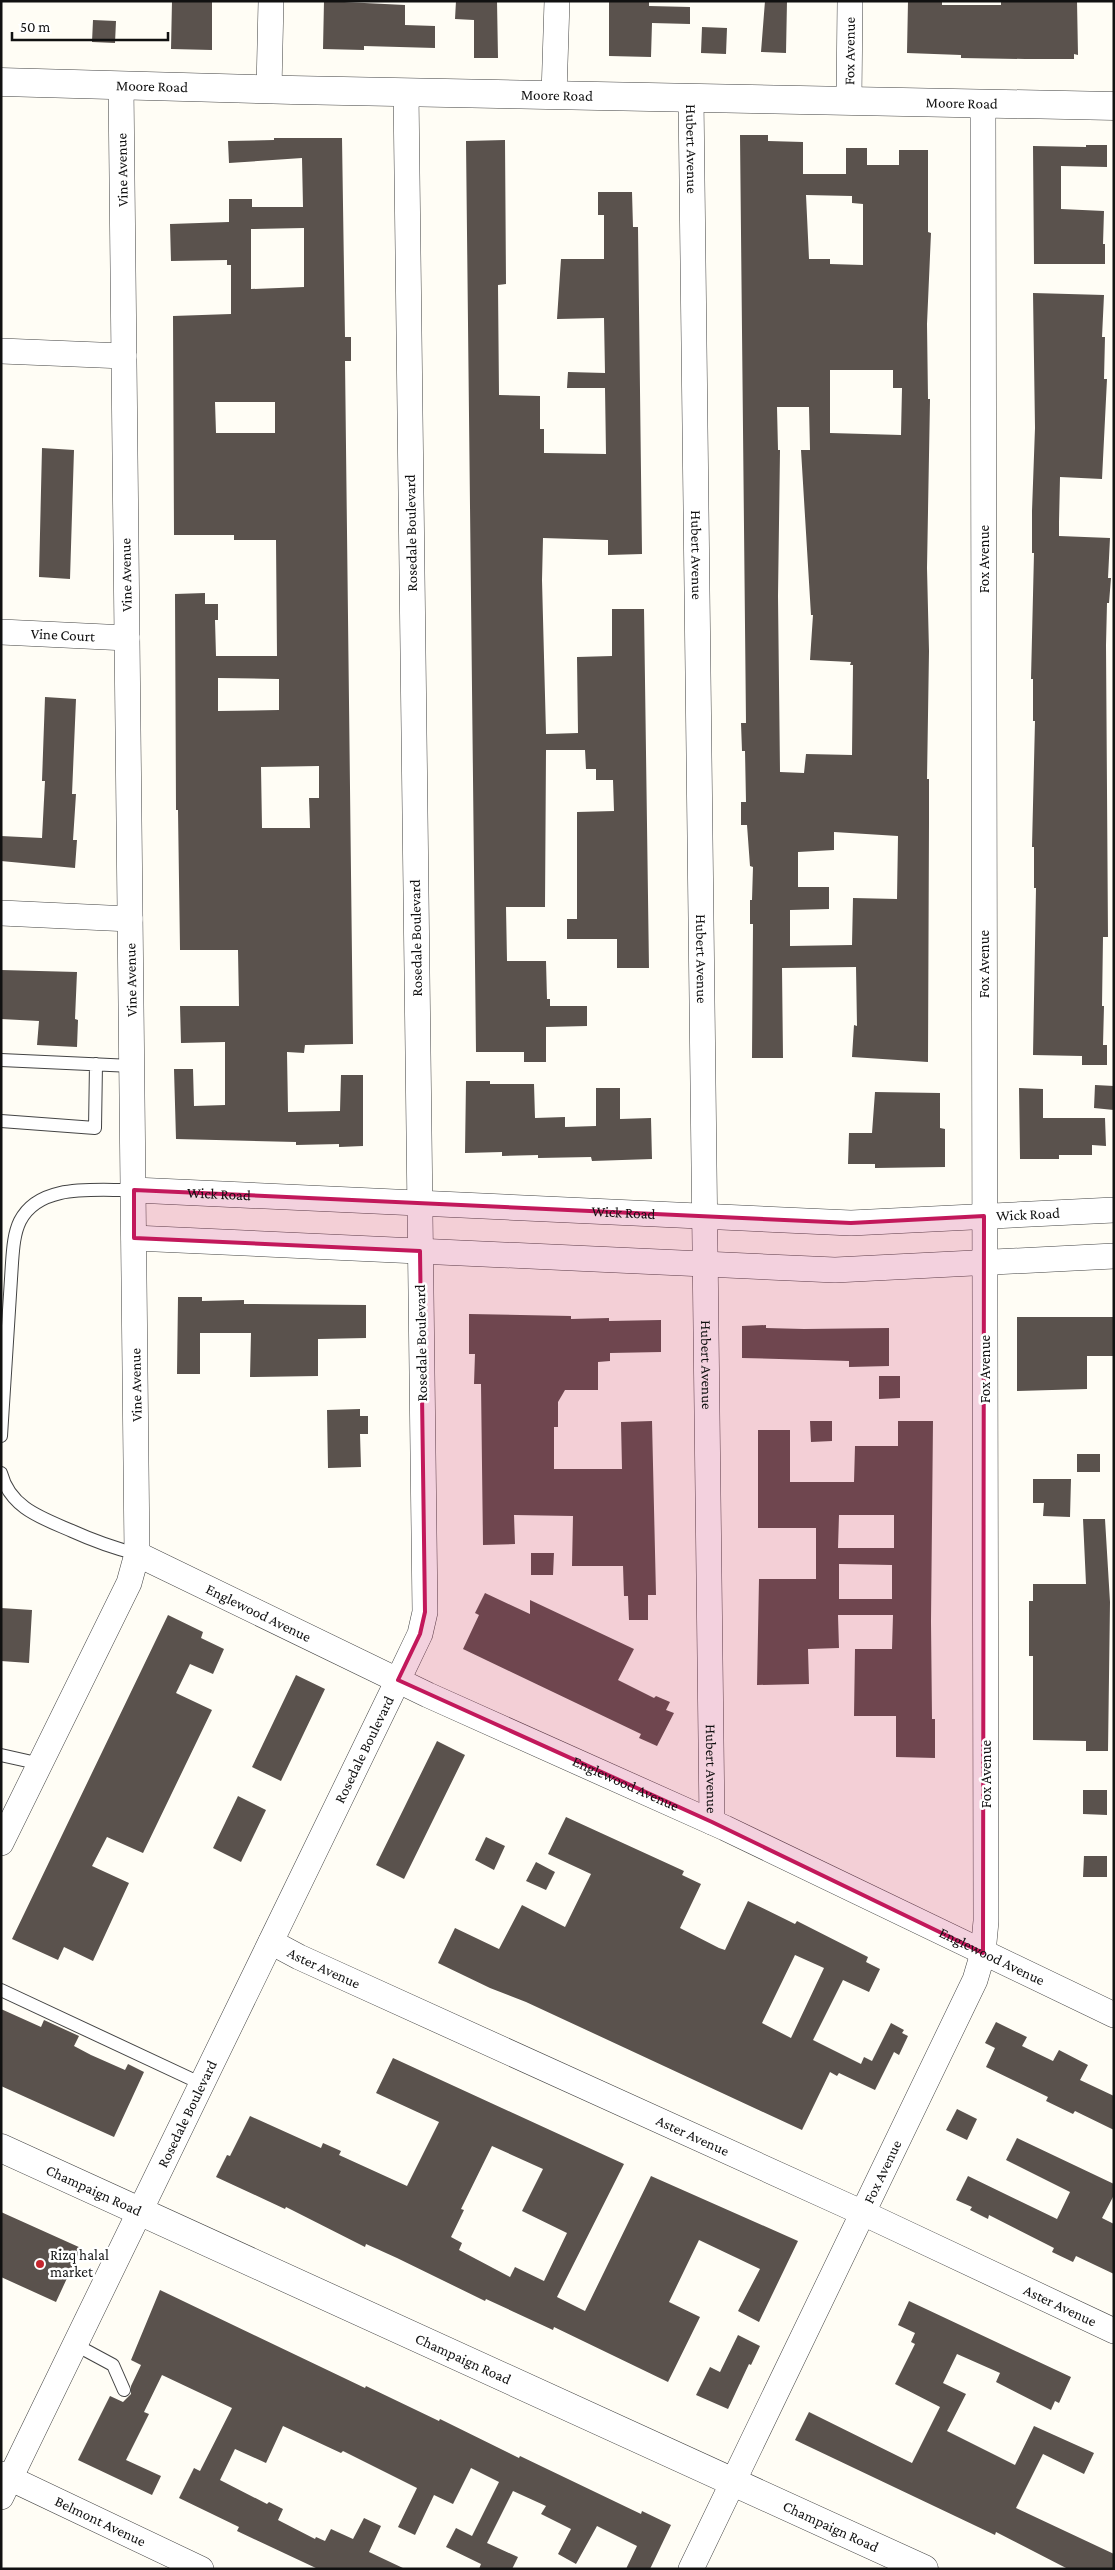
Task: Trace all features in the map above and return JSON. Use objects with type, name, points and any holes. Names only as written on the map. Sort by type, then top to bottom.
[{"type":"street","points":[[269,89],[271,1]]},
{"type":"street","points":[[554,94],[557,1]]},
{"type":"street","name":"Fox Avenue","points":[[849,100],[850,1]]},
{"type":"street","name":"Moore Road","points":[[1,82],[1114,106]]},
{"type":"street","name":"Vine Avenue","points":[[1,1843],[129,1583],[137,1554],[121,86]]},
{"type":"street","name":"Rosedale Boulevard","points":[[4,2483],[202,2084],[398,1680],[420,1634],[425,1612],[406,92]]},
{"type":"street","name":"Hubert Avenue","points":[[692,97],[712,1822]]},
{"type":"street","name":"Fox Avenue","points":[[691,2569],[975,1980],[983,1954],[986,1921],[983,103]]},
{"type":"street","points":[[1,351],[124,356]]},
{"type":"street","name":"Vine Court","points":[[1,632],[126,638]]},
{"type":"street","points":[[1,913],[130,919]]},
{"type":"street","name":"Wick Road","points":[[134,1190],[851,1223],[1114,1210]]},
{"type":"street","points":[[134,1238],[835,1270],[1114,1256]]},
{"type":"street","name":"Englewood Avenue","points":[[137,1554],[398,1680],[712,1822],[983,1954],[1114,2015]]},
{"type":"street","name":"Aster Avenue","points":[[271,1942],[299,1957],[863,2213],[1114,2331]]},
{"type":"street","name":"Champaign Road","points":[[1,2148],[734,2480],[924,2569]]},
{"type":"street","name":"Belmont Avenue","points":[[4,2483],[201,2569]]},
{"type":"lane","points":[[1,1060],[132,1066]]},
{"type":"lane","points":[[1,1121],[96,1128],[96,1064]]},
{"type":"lane","points":[[1,1436],[14,1238],[20,1221],[32,1204],[50,1194],[79,1191],[134,1190]]},
{"type":"lane","points":[[1,1473],[5,1486],[15,1500],[42,1519],[102,1545],[137,1554]]},
{"type":"lane","points":[[1,1755],[41,1764]]},
{"type":"lane","points":[[1,1990],[202,2084]]},
{"type":"lane","points":[[74,2344],[113,2365],[124,2390]]},
{"type":"highlighted area","points":[[134,1190],[851,1223],[984,1216],[983,1953],[712,1822],[398,1680],[420,1634],[425,1612],[420,1251],[134,1238]]},
{"type":"building","points":[[172,1],[212,1],[212,50],[171,49]]},
{"type":"building","points":[[324,1],[405,5],[405,25],[435,26],[435,48],[364,46],[364,50],[323,49]]},
{"type":"building","points":[[456,1],[497,1],[498,58],[474,58],[474,20],[455,19]]},
{"type":"building","points":[[609,1],[649,2],[649,6],[690,7],[690,24],[652,23],[651,57],[609,56]]},
{"type":"building","points":[[765,1],[787,1],[786,53],[761,52]]},
{"type":"building","points":[[908,1],[942,1],[942,5],[1001,5],[1001,1],[1077,1],[1078,55],[1074,54],[1074,59],[1025,59],[961,58],[961,55],[907,53]]},
{"type":"building","points":[[93,20],[116,21],[115,43],[92,42]]},
{"type":"building","points":[[702,27],[727,28],[726,54],[701,53]]},
{"type":"building","points":[[740,135],[768,135],[768,141],[803,142],[803,174],[846,174],[846,148],[867,148],[867,165],[899,165],[899,150],[928,150],[928,232],[931,233],[927,324],[928,399],[930,399],[927,568],[929,651],[927,779],[929,779],[928,1062],[852,1057],[854,1025],[857,1026],[856,967],[782,968],[783,1058],[752,1058],[753,924],[750,924],[750,900],[752,900],[753,867],[750,866],[747,825],[741,825],[741,802],[746,802],[745,751],[742,751],[741,723],[746,723]],"holes":[[[806,195],[852,196],[852,203],[863,204],[863,265],[830,264],[830,259],[809,259]],[[830,370],[893,370],[893,388],[902,388],[901,435],[830,433]],[[777,407],[809,407],[810,450],[801,450],[811,615],[813,615],[810,660],[851,662],[850,665],[853,665],[852,755],[806,754],[804,773],[780,772],[778,596],[780,450],[778,450]],[[834,832],[898,836],[897,899],[853,898],[852,945],[790,946],[790,910],[829,909],[829,887],[798,887],[798,852],[834,850]]]},
{"type":"building","points":[[274,138],[342,138],[345,337],[351,337],[351,361],[345,361],[353,1044],[305,1045],[304,1053],[287,1052],[288,1112],[340,1111],[341,1075],[363,1075],[363,1146],[339,1147],[339,1144],[296,1145],[296,1142],[176,1139],[174,1069],[193,1069],[194,1106],[225,1105],[225,1042],[181,1043],[180,1006],[239,1006],[238,950],[180,950],[178,810],[176,810],[175,594],[205,593],[205,604],[218,604],[218,620],[215,620],[216,656],[277,656],[276,540],[234,540],[234,535],[174,535],[173,316],[231,314],[231,265],[227,265],[227,260],[171,261],[170,224],[229,222],[229,199],[252,199],[252,207],[303,207],[302,158],[229,163],[228,141],[274,140]],"holes":[[[304,228],[304,287],[251,289],[251,229]],[[215,402],[275,402],[275,433],[216,433]],[[218,678],[279,679],[279,710],[218,711]],[[319,766],[319,798],[309,798],[310,828],[262,828],[261,767]]]},
{"type":"building","points":[[505,140],[506,284],[498,285],[499,395],[540,396],[540,429],[544,429],[544,453],[606,454],[605,388],[567,388],[568,372],[605,373],[604,318],[557,319],[561,259],[604,259],[604,215],[598,215],[598,192],[632,192],[633,227],[638,227],[642,554],[608,555],[608,540],[543,538],[542,580],[546,734],[578,733],[577,657],[612,656],[612,609],[644,609],[649,968],[617,968],[617,939],[567,939],[567,919],[577,919],[577,812],[614,811],[613,780],[596,780],[596,769],[586,769],[585,750],[546,750],[545,907],[506,907],[507,961],[546,961],[547,999],[550,999],[550,1006],[587,1006],[587,1026],[546,1027],[546,1062],[524,1062],[524,1052],[476,1052],[466,141]]},
{"type":"building","points":[[1086,145],[1107,145],[1107,167],[1061,166],[1061,209],[1104,211],[1103,244],[1105,244],[1105,264],[1034,264],[1033,146],[1086,147]]},
{"type":"building","points":[[1033,293],[1104,295],[1102,337],[1105,337],[1104,379],[1107,379],[1102,479],[1060,477],[1059,536],[1110,538],[1108,578],[1111,578],[1109,603],[1107,603],[1106,645],[1108,937],[1103,937],[1102,1006],[1104,1006],[1103,1045],[1107,1045],[1107,1065],[1082,1065],[1082,1056],[1033,1055],[1036,888],[1034,888],[1034,847],[1032,847],[1035,721],[1033,721],[1033,679],[1031,679],[1034,553],[1032,553],[1032,511],[1035,428]]},
{"type":"building","points":[[42,448],[74,450],[70,579],[39,577]]},
{"type":"building","points":[[45,697],[76,699],[72,794],[76,794],[73,840],[77,840],[75,868],[1,861],[1,836],[42,838],[45,781],[42,781]]},
{"type":"building","points":[[1,970],[77,972],[75,1019],[78,1020],[77,1047],[37,1045],[39,1021],[1,1019]]},
{"type":"building","points":[[466,1081],[490,1081],[490,1084],[534,1084],[535,1118],[565,1117],[565,1127],[596,1126],[596,1088],[620,1088],[620,1119],[651,1118],[652,1159],[592,1161],[591,1157],[538,1158],[538,1155],[502,1156],[502,1152],[465,1153]]},
{"type":"building","points":[[1095,1085],[1114,1086],[1114,1110],[1094,1108]]},
{"type":"building","points":[[1019,1088],[1043,1089],[1043,1118],[1105,1118],[1106,1146],[1092,1145],[1092,1155],[1059,1155],[1059,1159],[1020,1159]]},
{"type":"building","points":[[875,1092],[940,1093],[940,1128],[945,1129],[945,1167],[875,1168],[875,1164],[848,1164],[849,1133],[872,1133]]},
{"type":"building","points":[[178,1297],[202,1297],[202,1301],[244,1300],[244,1304],[366,1305],[366,1338],[318,1339],[318,1376],[250,1377],[251,1333],[200,1333],[200,1374],[177,1374]]},
{"type":"building","points":[[469,1314],[571,1316],[571,1319],[609,1318],[609,1321],[661,1320],[661,1352],[610,1353],[610,1361],[598,1362],[598,1390],[565,1390],[558,1402],[558,1427],[554,1427],[554,1469],[622,1469],[621,1422],[652,1421],[656,1595],[648,1595],[648,1620],[629,1620],[628,1596],[624,1596],[623,1566],[572,1566],[573,1516],[514,1515],[515,1544],[483,1545],[481,1384],[474,1384],[475,1354],[469,1354]]},
{"type":"building","points":[[1017,1317],[1114,1317],[1114,1356],[1087,1356],[1087,1389],[1017,1391]]},
{"type":"building","points":[[766,1325],[766,1328],[804,1329],[889,1328],[889,1366],[849,1367],[849,1361],[742,1358],[742,1326]]},
{"type":"building","points":[[879,1376],[900,1376],[900,1398],[879,1399]]},
{"type":"building","points":[[360,1409],[360,1416],[368,1416],[368,1434],[360,1434],[361,1467],[328,1468],[327,1410]]},
{"type":"building","points":[[810,1421],[832,1421],[832,1441],[811,1442]]},
{"type":"building","points":[[898,1421],[933,1421],[931,1622],[932,1719],[935,1719],[935,1758],[896,1757],[896,1716],[854,1716],[855,1649],[892,1649],[893,1615],[838,1615],[839,1648],[808,1649],[809,1684],[757,1685],[759,1579],[816,1579],[816,1528],[758,1528],[758,1430],[790,1430],[790,1482],[854,1482],[855,1446],[898,1446]],"holes":[[[839,1515],[894,1515],[894,1548],[838,1548]],[[839,1564],[892,1565],[892,1599],[839,1599]]]},
{"type":"building","points":[[1077,1454],[1100,1454],[1100,1472],[1077,1472]]},
{"type":"building","points":[[1033,1479],[1071,1479],[1070,1517],[1043,1516],[1044,1503],[1033,1503]]},
{"type":"building","points":[[1083,1519],[1105,1519],[1110,1602],[1108,1751],[1086,1751],[1086,1741],[1033,1740],[1033,1656],[1029,1656],[1029,1601],[1033,1601],[1033,1584],[1086,1584]]},
{"type":"building","points":[[531,1553],[554,1553],[553,1575],[531,1575]]},
{"type":"building","points":[[485,1593],[530,1614],[530,1600],[634,1649],[618,1680],[654,1698],[656,1696],[670,1702],[666,1710],[674,1713],[657,1746],[639,1738],[641,1734],[463,1649],[479,1615],[475,1613]]},
{"type":"building","points":[[1,1608],[32,1610],[29,1663],[1,1661]]},
{"type":"building","points":[[168,1615],[203,1632],[201,1638],[224,1649],[213,1674],[190,1664],[176,1693],[212,1710],[143,1853],[107,1837],[92,1866],[129,1883],[93,1961],[64,1947],[58,1960],[12,1939]]},
{"type":"building","points":[[296,1675],[325,1689],[281,1781],[252,1767]]},
{"type":"building","points":[[437,1741],[465,1755],[404,1879],[376,1865]]},
{"type":"building","points":[[1083,1790],[1107,1790],[1107,1815],[1083,1814]]},
{"type":"building","points":[[238,1796],[266,1810],[241,1862],[213,1848]]},
{"type":"building","points":[[566,1817],[684,1871],[682,1875],[701,1884],[680,1928],[719,1948],[725,1950],[748,1901],[795,1924],[797,1921],[868,1957],[866,1962],[880,1969],[869,1992],[843,1980],[813,2040],[861,2064],[864,2057],[872,2061],[891,2023],[904,2030],[902,2033],[908,2036],[899,2055],[894,2052],[875,2090],[839,2073],[837,2076],[830,2072],[802,2130],[438,1963],[455,1928],[499,1949],[522,1905],[565,1927],[591,1874],[548,1854]],"holes":[[[795,1955],[824,1968],[791,2038],[762,2023]]]},
{"type":"building","points":[[486,1837],[505,1846],[494,1870],[475,1860]]},
{"type":"building","points":[[1084,1856],[1107,1856],[1107,1877],[1083,1877]]},
{"type":"building","points":[[536,1862],[555,1872],[546,1890],[526,1881]]},
{"type":"building","points":[[1,2009],[41,2027],[44,2020],[79,2036],[74,2046],[91,2055],[125,2070],[128,2064],[144,2072],[114,2137],[1,2086]]},
{"type":"building","points":[[996,2022],[1027,2037],[1022,2046],[1053,2061],[1059,2050],[1088,2065],[1080,2080],[1114,2096],[1114,2130],[1075,2111],[1073,2114],[1046,2101],[1048,2097],[986,2067],[995,2048],[985,2043]]},
{"type":"building","points":[[393,2058],[624,2164],[557,2297],[585,2311],[651,2176],[798,2241],[759,2322],[738,2311],[760,2269],[699,2240],[669,2302],[700,2317],[668,2382],[554,2327],[553,2330],[486,2299],[485,2301],[397,2258],[366,2244],[365,2247],[286,2207],[285,2209],[216,2177],[227,2155],[230,2156],[250,2116],[321,2148],[323,2143],[341,2151],[339,2155],[407,2186],[439,2122],[376,2093]],"holes":[[[492,2146],[543,2169],[522,2211],[567,2233],[544,2281],[515,2267],[510,2277],[459,2250],[462,2243],[451,2237],[464,2210],[461,2209]]]},
{"type":"building","points":[[957,2109],[977,2119],[967,2140],[946,2130]]},
{"type":"building","points":[[1017,2138],[1114,2184],[1114,2195],[1102,2218],[1114,2224],[1114,2274],[1076,2256],[1073,2262],[1052,2252],[1054,2248],[989,2215],[988,2219],[970,2210],[972,2207],[956,2200],[968,2176],[1057,2219],[1070,2192],[1006,2160]]},
{"type":"building","points":[[1,2212],[81,2248],[56,2302],[1,2277]]},
{"type":"building","points":[[160,2290],[365,2388],[366,2386],[439,2421],[440,2419],[519,2458],[520,2456],[641,2514],[642,2511],[671,2525],[650,2569],[626,2569],[637,2546],[597,2526],[576,2564],[558,2554],[571,2529],[541,2514],[546,2506],[513,2491],[487,2543],[518,2557],[512,2569],[479,2569],[481,2564],[446,2547],[456,2528],[472,2536],[499,2482],[471,2468],[453,2504],[434,2495],[415,2535],[398,2527],[417,2488],[343,2451],[341,2453],[283,2426],[266,2463],[235,2449],[220,2480],[267,2504],[269,2502],[283,2509],[278,2520],[315,2539],[316,2537],[325,2541],[331,2529],[353,2539],[364,2518],[381,2526],[369,2552],[405,2569],[318,2569],[237,2531],[239,2527],[179,2498],[194,2468],[200,2471],[232,2408],[162,2375],[144,2412],[149,2414],[126,2460],[161,2476],[152,2495],[78,2460],[110,2396],[123,2402],[131,2394],[131,2386],[141,2365],[131,2360]]},
{"type":"building","points":[[909,2301],[1071,2377],[1059,2403],[1055,2401],[1051,2410],[996,2382],[1000,2373],[957,2354],[943,2383],[966,2394],[947,2431],[1015,2465],[1034,2426],[1094,2453],[1084,2474],[1043,2454],[1016,2508],[1114,2554],[1114,2569],[1068,2569],[996,2532],[995,2535],[795,2440],[809,2412],[912,2463],[940,2407],[895,2384],[915,2344],[911,2342],[915,2333],[898,2325]]},
{"type":"building","points":[[738,2335],[760,2346],[751,2365],[749,2364],[728,2409],[696,2395],[710,2367],[720,2372]]},
{"type":"place","name":"Rizq halal market","points":[[40,2264]]}]
